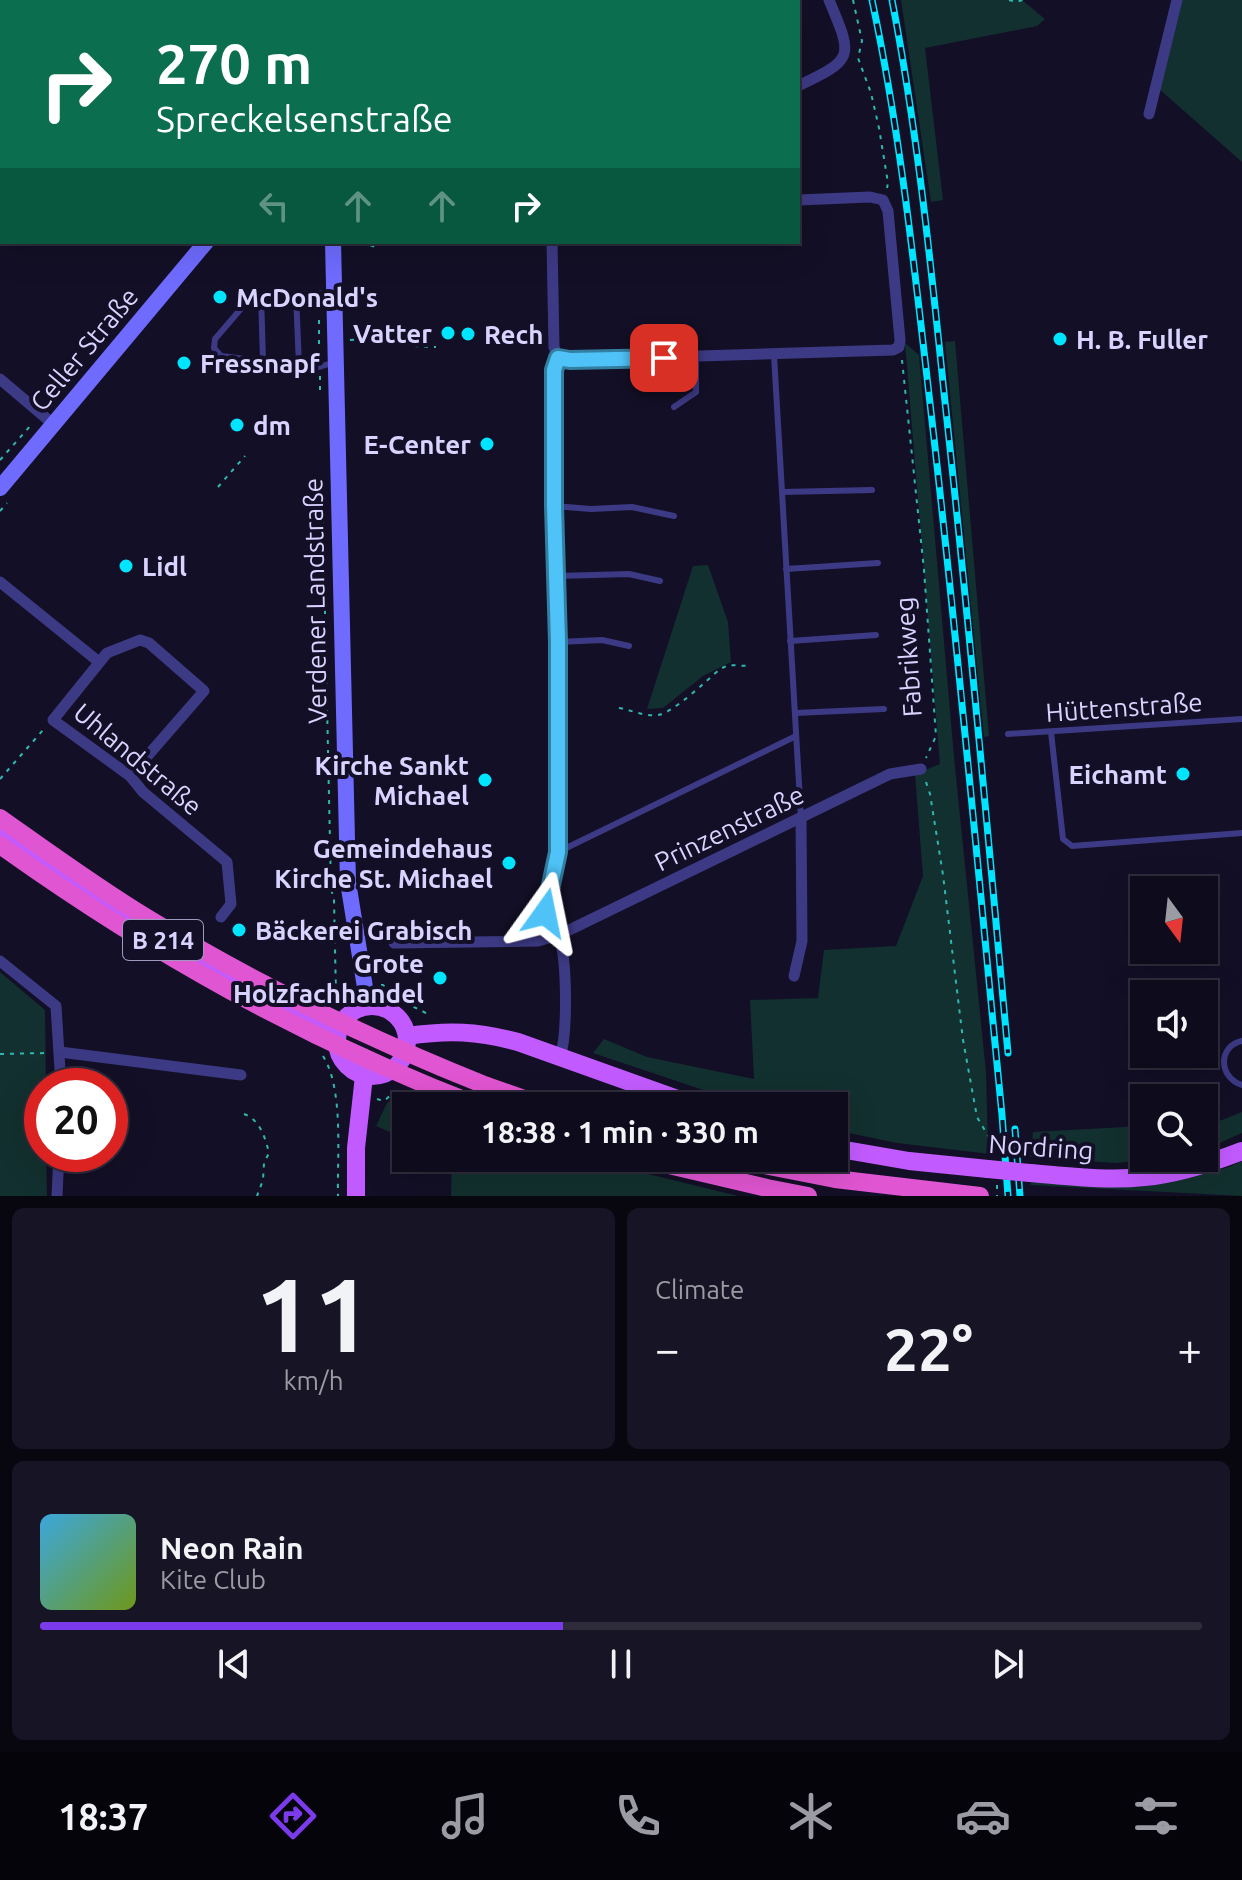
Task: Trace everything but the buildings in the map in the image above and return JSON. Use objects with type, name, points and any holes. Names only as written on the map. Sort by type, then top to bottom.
[{"type":"highway","points":[[0,818],[147,918],[235,968],[363,1034],[504,1092]]},
{"type":"highway","points":[[0,845],[90,907],[213,982],[349,1053],[442,1092]]},
{"type":"highway","points":[[698,1172],[808,1196]]},
{"type":"highway","points":[[799,1172],[980,1196]]},
{"type":"main road","name":"Celler Straße","points":[[0,488],[48,420],[204,244]]},
{"type":"main road","name":"Verdener Landstraße","points":[[333,244],[326,294],[327,365],[348,882],[368,1006]]},
{"type":"main road","name":"B 214","points":[[0,831],[192,958],[336,1034]]},
{"type":"main road","points":[[368,1006],[389,1010],[398,1017],[407,1036],[407,1047],[396,1067],[387,1074],[375,1077],[364,1076],[344,1063],[338,1053],[336,1034],[350,1013],[368,1006]]},
{"type":"main road","points":[[407,1036],[453,1032],[488,1034],[657,1092]]},
{"type":"main road","points":[[356,1196],[356,1148],[364,1076]]},
{"type":"main road","name":"Nordring","points":[[848,1150],[993,1171],[1088,1177],[1145,1177],[1199,1166],[1242,1151]]},
{"type":"street","points":[[800,85],[831,70],[842,60],[846,49],[829,0]]},
{"type":"street","points":[[1149,114],[1177,0]]},
{"type":"street","points":[[552,244],[554,347],[558,358],[886,351],[899,347],[888,211],[883,200],[870,197],[800,200]]},
{"type":"street","points":[[0,379],[48,420]]},
{"type":"street","name":"Uhlandstraße","points":[[0,582],[99,662],[53,720],[130,776],[143,792],[227,862],[231,904],[221,917]]},
{"type":"street","points":[[99,662],[107,653],[140,640],[149,643],[204,691],[130,776]]},
{"type":"street","name":"Prinzenstraße","points":[[394,943],[538,941],[559,935],[890,774],[921,769]]},
{"type":"street","points":[[794,976],[802,941],[801,818]]},
{"type":"street","points":[[559,935],[564,951],[564,1038],[560,1058]]},
{"type":"street","points":[[0,961],[56,1006],[60,1068]]},
{"type":"street","points":[[60,1052],[241,1075]]},
{"type":"street","points":[[57,1196],[58,1172]]},
{"type":"lane","points":[[296,294],[299,366]]},
{"type":"lane","points":[[326,294],[251,297],[215,339],[214,348],[221,356],[299,366],[327,365]]},
{"type":"lane","points":[[261,295],[263,361]]},
{"type":"lane","points":[[774,354],[801,818]]},
{"type":"lane","points":[[674,407],[696,392],[696,357]]},
{"type":"lane","points":[[538,941],[558,852],[554,370],[558,358]]},
{"type":"lane","points":[[782,492],[872,490]]},
{"type":"lane","points":[[554,506],[591,509],[632,507],[674,516]]},
{"type":"lane","points":[[786,569],[878,563]]},
{"type":"lane","points":[[557,576],[629,574],[660,581]]},
{"type":"lane","points":[[790,641],[876,635]]},
{"type":"lane","points":[[558,642],[602,640],[629,646]]},
{"type":"lane","points":[[795,713],[884,709]]},
{"type":"lane","name":"Hüttenstraße","points":[[1008,734],[1242,719]]},
{"type":"lane","points":[[1051,732],[1063,839],[1072,846],[1242,833]]},
{"type":"lane","points":[[558,852],[796,736]]},
{"type":"lane","points":[[1242,1041],[1235,1042],[1228,1049],[1224,1061],[1231,1080],[1242,1085]]},
{"type":"path","points":[[853,0],[862,41],[858,58],[871,93],[888,183],[883,200]]},
{"type":"path","points":[[1009,0],[1023,0]]},
{"type":"path","points":[[367,244],[378,248]]},
{"type":"path","points":[[321,397],[327,365],[326,294]]},
{"type":"path","points":[[349,340],[381,339]]},
{"type":"path","points":[[414,346],[436,347]]},
{"type":"path","name":"Fabrikweg","points":[[899,347],[924,570],[936,736],[921,769]]},
{"type":"path","points":[[0,460],[28,428],[48,420]]},
{"type":"path","points":[[218,487],[245,456]]},
{"type":"path","points":[[323,512],[336,996],[330,1001]]},
{"type":"path","points":[[619,708],[660,715],[672,711],[720,669],[729,665],[748,666]]},
{"type":"path","points":[[0,779],[53,720]]},
{"type":"path","points":[[921,769],[930,794],[943,875],[963,1040],[977,1117],[994,1146],[993,1171],[997,1196]]},
{"type":"path","points":[[383,985],[396,998],[428,1014]]},
{"type":"path","points":[[318,1049],[326,1060],[337,1096],[338,1196]]},
{"type":"path","points":[[0,1054],[60,1052]]},
{"type":"path","points":[[244,1114],[260,1127],[269,1153],[257,1196]]},
{"type":"green space","points":[[901,0],[1022,0],[1045,19],[1037,26],[925,48],[943,200],[931,202]]},
{"type":"green space","points":[[1178,0],[1242,0],[1242,162],[1158,88]]},
{"type":"green space","points":[[955,341],[989,736],[984,737],[945,342]]},
{"type":"green space","points":[[905,343],[919,355],[954,757],[986,1072],[990,1154],[897,1143],[848,1133],[848,1092],[709,1092],[593,1053],[604,1039],[647,1057],[754,1079],[750,1000],[818,998],[824,950],[896,946],[923,876],[915,774],[940,764]]},
{"type":"green space","points":[[708,565],[728,622],[731,662],[703,676],[663,708],[647,709],[693,566]]},
{"type":"green space","points":[[0,972],[45,1010],[46,1068],[24,1068],[24,1172],[46,1172],[47,1196],[0,1196]]},
{"type":"green space","points":[[392,1098],[392,1133],[376,1126]]},
{"type":"green space","points":[[1242,1112],[1242,1133],[1218,1144],[1218,1122]]},
{"type":"green space","points":[[1130,1127],[1130,1161],[1030,1157],[1033,1132]]},
{"type":"green space","points":[[1242,1161],[1242,1196],[1031,1185],[1030,1180],[1185,1178]]},
{"type":"green space","points":[[452,1172],[640,1172],[738,1196],[451,1196]]},
{"type":"railway","points":[[872,0],[899,154],[931,412],[968,763],[1008,1196]]},
{"type":"railway","points":[[892,0],[917,150],[929,251],[1008,1053]]},
{"type":"railway","points":[[1015,1129],[1020,1196]]},
{"type":"place","name":"McDonald's","points":[[220,297]]},
{"type":"place","name":"Vatter","points":[[448,333]]},
{"type":"place","name":"Rech","points":[[468,334]]},
{"type":"place","name":"H. B. Fuller","points":[[1060,339]]},
{"type":"place","name":"Fressnapf","points":[[184,363]]},
{"type":"place","name":"dm","points":[[237,425]]},
{"type":"place","name":"E-Center","points":[[487,444]]},
{"type":"place","name":"Lidl","points":[[126,566]]},
{"type":"place","name":"Eichamt","points":[[1183,774]]},
{"type":"place","name":"Kirche Sankt Michael","points":[[485,780]]},
{"type":"place","name":"Gemeindehaus Kirche St. Michael","points":[[509,863]]},
{"type":"place","name":"Bäckerei Grabisch","points":[[239,930]]},
{"type":"place","name":"Grote Holzfachhandel","points":[[440,978]]},
{"type":"route","points":[[545,913],[558,852],[554,370],[558,358],[664,358]]}]
